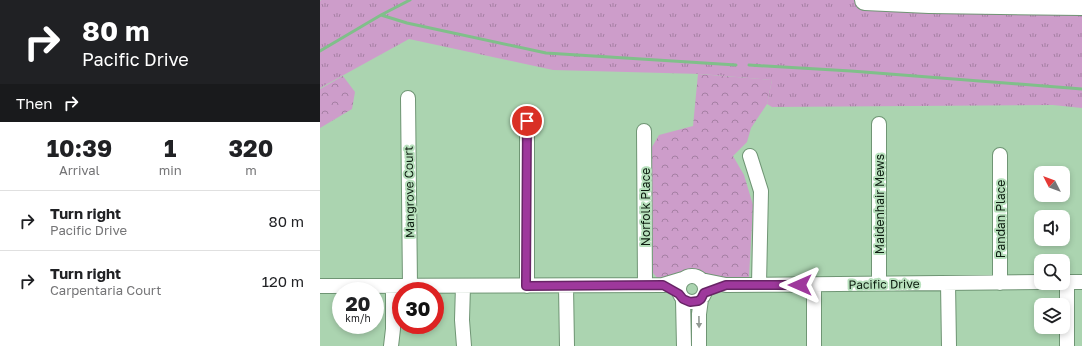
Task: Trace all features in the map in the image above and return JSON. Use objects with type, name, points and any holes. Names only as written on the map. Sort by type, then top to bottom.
[{"type":"highway","points":[[865,0],[929,3],[1082,15]]},
{"type":"highway","points":[[929,3],[1082,5]]},
{"type":"street","name":"Mangrove Court","points":[[408,98],[410,282]]},
{"type":"street","points":[[526,286],[527,121]]},
{"type":"street","name":"Maidenhair Mews","points":[[879,124],[879,283]]},
{"type":"street","name":"Norfolk Place","points":[[644,131],[645,284]]},
{"type":"street","name":"Pandan Place","points":[[1000,155],[1000,283]]},
{"type":"street","points":[[750,156],[761,191],[759,284]]},
{"type":"street","points":[[444,286],[663,285],[690,276],[698,278],[702,291],[699,314],[699,346]]},
{"type":"street","points":[[683,279],[679,286],[684,346]]},
{"type":"street","name":"Pacific Drive","points":[[702,291],[726,285],[759,284],[814,285],[1034,282]]},
{"type":"street","points":[[1070,282],[1082,282]]},
{"type":"street","points":[[948,283],[949,346]]},
{"type":"street","points":[[663,285],[690,302],[698,301],[702,291]]},
{"type":"street","points":[[814,285],[814,346]]},
{"type":"street","points":[[320,287],[392,286]]},
{"type":"street","points":[[463,286],[462,320],[464,346]]},
{"type":"street","points":[[566,286],[567,346]]},
{"type":"street","points":[[1065,290],[1067,346]]},
{"type":"street","points":[[391,346],[392,334]]},
{"type":"green space","points":[[321,0],[1082,0],[1082,108],[1053,105],[772,107],[767,104],[772,80],[701,74],[553,70],[409,39],[320,88]]},
{"type":"green space","points":[[698,74],[772,80],[767,104],[751,128],[747,142],[733,156],[744,175],[753,205],[749,277],[705,278],[693,276],[658,279],[653,273],[652,147],[659,135],[693,126]]},
{"type":"green space","points":[[343,76],[355,92],[352,109],[320,128],[320,89]]},
{"type":"waterway","points":[[320,51],[381,15],[410,0]]},
{"type":"waterway","points":[[381,15],[407,23],[546,53],[736,65]]},
{"type":"waterway","points":[[749,65],[851,71],[1082,89]]},
{"type":"route","points":[[527,121],[526,286],[663,285],[679,294],[686,301],[694,302],[701,299],[704,293],[726,285],[800,285]]}]
